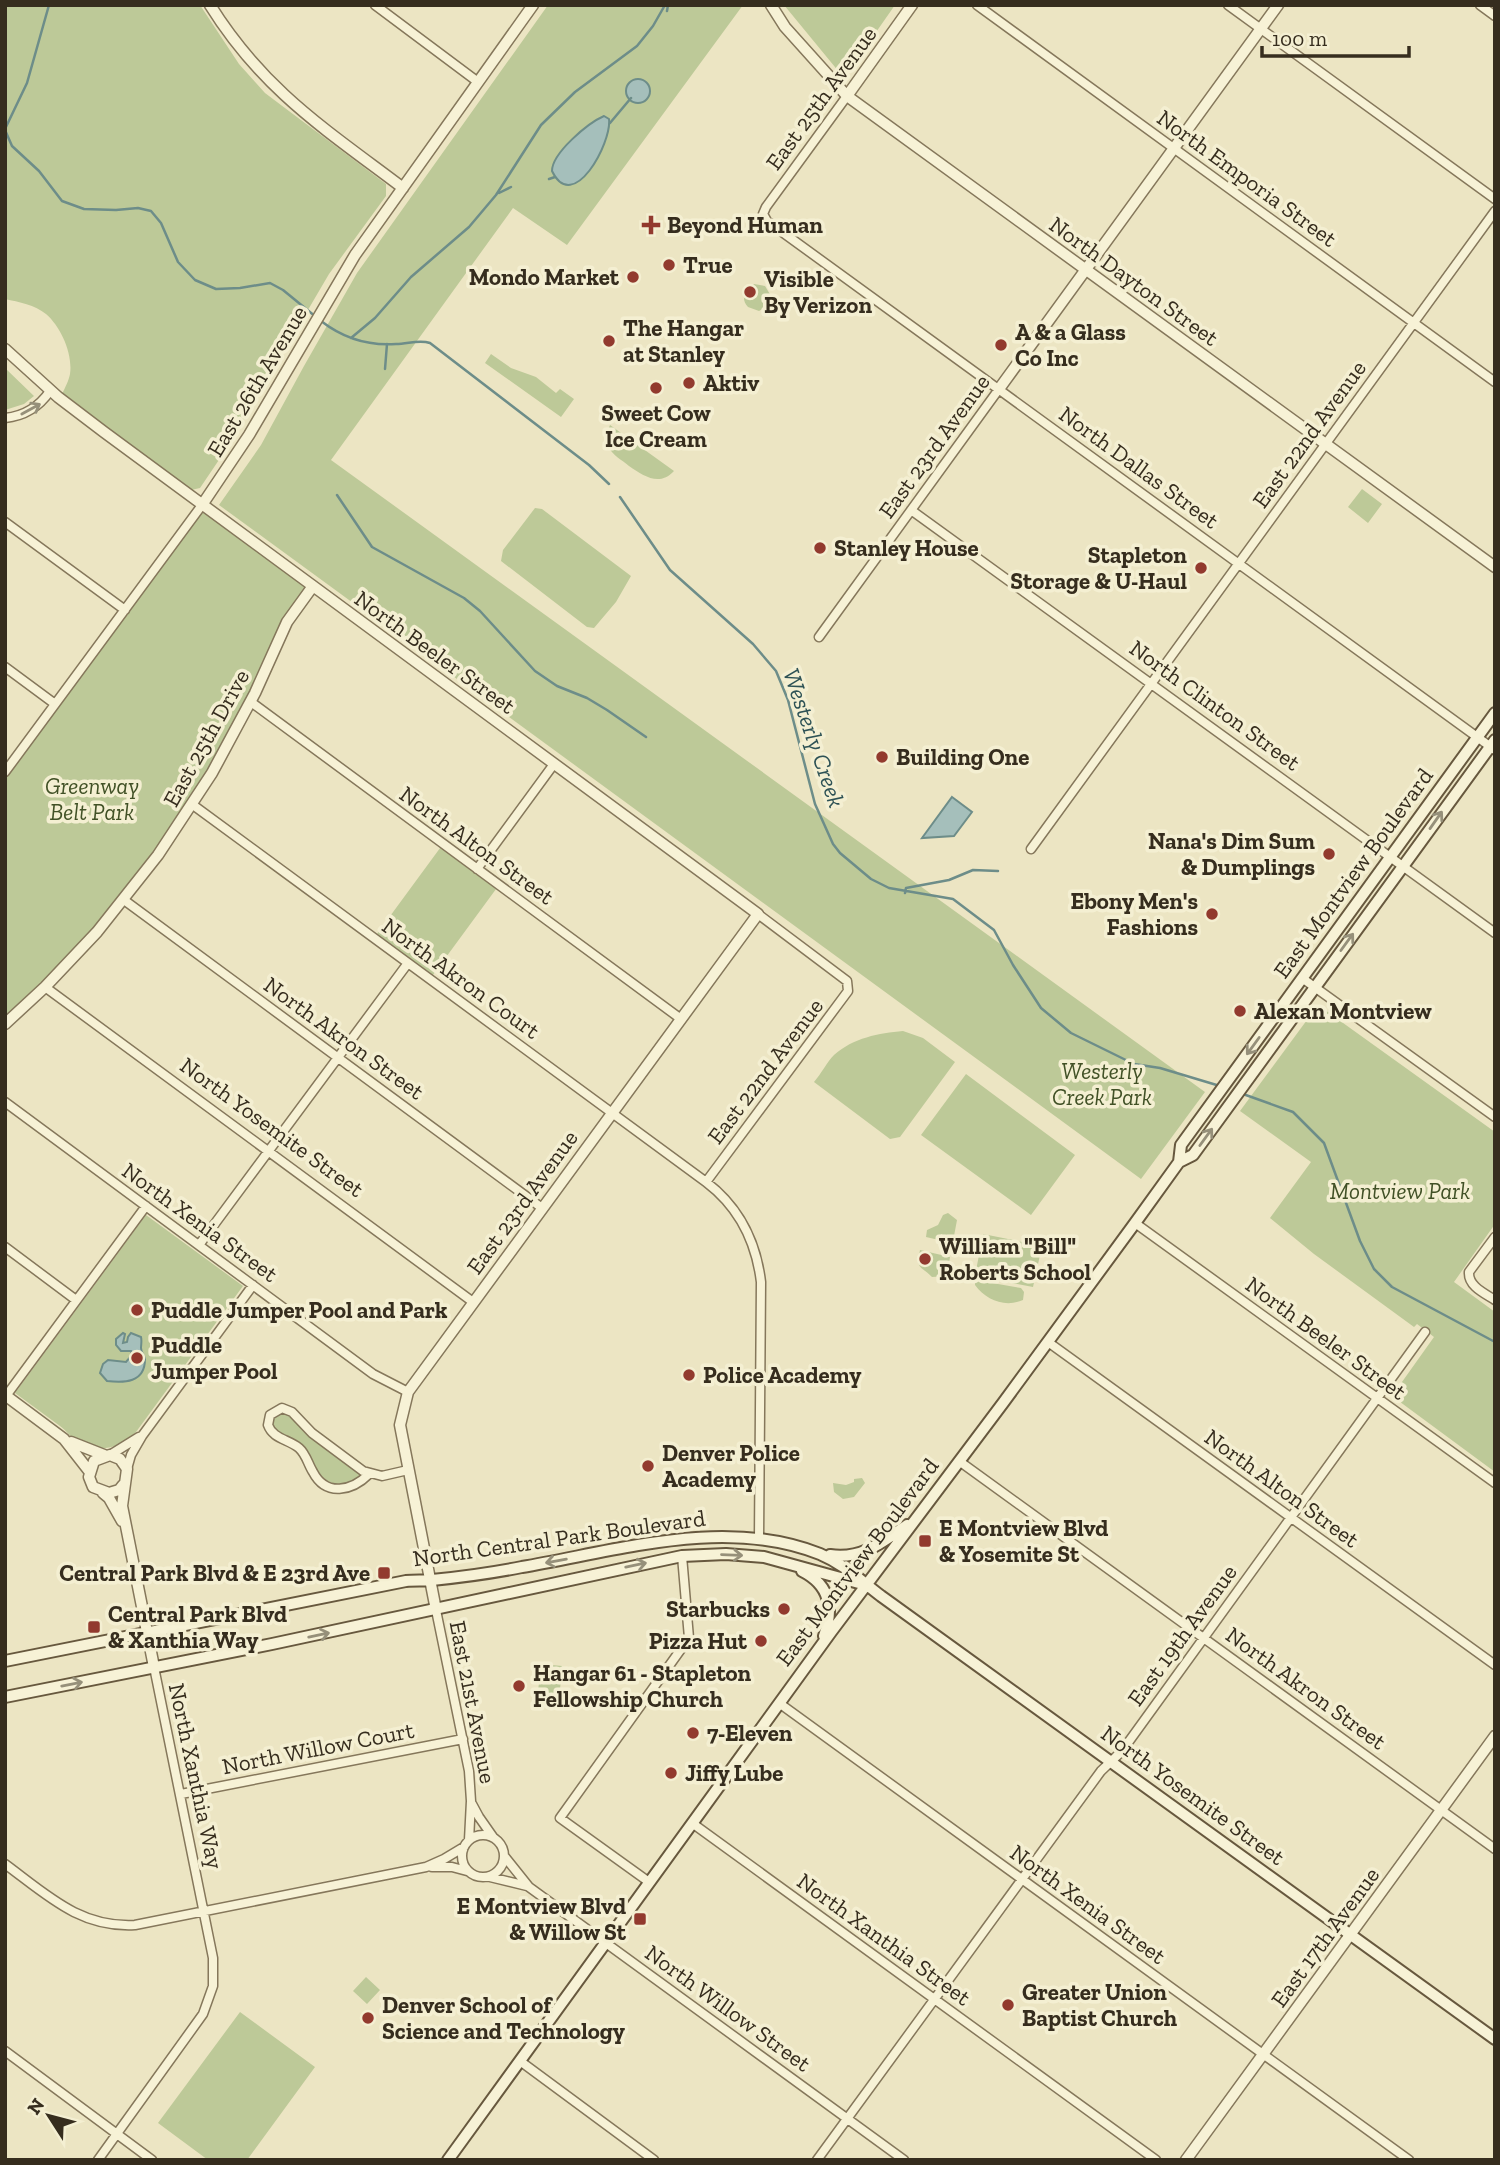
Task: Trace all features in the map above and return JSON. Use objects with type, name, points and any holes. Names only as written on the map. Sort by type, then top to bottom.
[{"type":"main road","name":"East Montview Boulevard","points":[[1179,1162],[1181,1145],[1495,713]]},
{"type":"main road","name":"East Montview Boulevard","points":[[448,2160],[914,1519],[1179,1162],[1193,1155],[1493,745]]},
{"type":"main road","points":[[817,1553],[855,1555],[881,1543],[914,1519]]},
{"type":"main road","name":"North Central Park Boulevard","points":[[5,1661],[406,1581],[429,1581],[500,1571],[651,1543],[710,1538],[759,1539],[817,1553],[854,1572],[866,1585]]},
{"type":"main road","name":"North Central Park Boulevard","points":[[5,1697],[436,1610],[682,1556],[726,1555],[780,1560],[866,1585]]},
{"type":"main road","points":[[780,1560],[811,1576],[828,1596],[830,1617],[821,1646]]},
{"type":"main road","name":"North Yosemite Street","points":[[866,1585],[1495,2039]]},
{"type":"street","points":[[210,5],[237,44],[273,86],[326,132],[403,188]]},
{"type":"street","points":[[375,5],[478,82]]},
{"type":"street","name":"East 26th Avenue","points":[[5,772],[202,505],[244,444],[355,255],[534,5]]},
{"type":"street","name":"North Dayton Street","points":[[771,5],[785,27],[847,96],[1495,567]]},
{"type":"street","name":"East 25th Avenue","points":[[764,214],[767,204],[912,5]]},
{"type":"street","name":"North Emporia Street","points":[[977,5],[1495,383]]},
{"type":"street","points":[[1227,5],[1495,199]]},
{"type":"street","name":"East 23rd Avenue","points":[[819,637],[1279,5]]},
{"type":"street","points":[[1480,5],[1495,16]]},
{"type":"street","name":"East 22nd Avenue","points":[[1031,849],[1495,211]]},
{"type":"street","name":"North Dallas Street","points":[[764,214],[770,224],[1478,737],[1493,745]]},
{"type":"street","name":"North Beeler Street","points":[[5,349],[50,390],[202,505],[847,981]]},
{"type":"street","points":[[5,418],[26,413],[41,403],[50,390]]},
{"type":"street","name":"North Clinton Street","points":[[911,510],[1495,933]]},
{"type":"street","points":[[5,522],[125,610]]},
{"type":"street","name":"East 25th Drive","points":[[5,1024],[45,987],[124,900],[193,805],[251,702],[287,622],[313,586]]},
{"type":"street","points":[[5,667],[55,704]]},
{"type":"street","name":"North Alton Street","points":[[251,702],[681,1019]]},
{"type":"street","points":[[477,869],[554,764]]},
{"type":"street","name":"North Akron Court","points":[[193,805],[706,1182],[737,1214],[754,1248],[761,1282],[759,1539]]},
{"type":"street","name":"North Akron Street","points":[[124,900],[542,1208]]},
{"type":"street","name":"East 23rd Avenue","points":[[436,1610],[400,1425],[408,1392],[758,914]]},
{"type":"street","points":[[199,1245],[408,962]]},
{"type":"street","points":[[1302,978],[1495,1118]]},
{"type":"street","name":"East 22nd Avenue","points":[[706,1182],[848,990],[847,981]]},
{"type":"street","name":"North Yosemite Street","points":[[45,987],[473,1302]]},
{"type":"street","name":"North Xenia Street","points":[[5,1102],[373,1374],[408,1392]]},
{"type":"street","points":[[89,1471],[64,1439],[6,1395],[146,1206]]},
{"type":"street","name":"North Beeler Street","points":[[1135,1223],[1495,1483]]},
{"type":"street","points":[[1495,1237],[1469,1272],[1473,1284],[1495,1300]]},
{"type":"street","points":[[5,1247],[76,1300]]},
{"type":"street","points":[[142,1436],[94,1461],[89,1471],[90,1482],[103,1493],[114,1492],[123,1485],[133,1451],[142,1436],[253,1285]]},
{"type":"street","name":"East 19th Avenue","points":[[817,2160],[1101,1771],[1122,1751],[1425,1332]]},
{"type":"street","name":"North Alton Street","points":[[1048,1342],[1495,1665]]},
{"type":"street","points":[[369,1474],[348,1489],[325,1485],[313,1473],[306,1457],[298,1448],[273,1433],[268,1424],[271,1415],[282,1408],[292,1412],[312,1433],[369,1474],[382,1476],[408,1470]]},
{"type":"street","points":[[64,1439],[120,1459],[127,1469]]},
{"type":"street","name":"North Akron Street","points":[[959,1461],[1495,1849]]},
{"type":"street","name":"North Xanthia Way","points":[[117,2134],[195,2028],[209,2001],[214,1972],[181,1794],[122,1506],[123,1485]]},
{"type":"street","name":"North Xanthia Way","points":[[103,1493],[109,1498],[127,1530]]},
{"type":"street","points":[[649,1882],[560,1818],[689,1638],[682,1556]]},
{"type":"street","name":"East 21st Avenue","points":[[436,1610],[469,1770],[471,1801],[466,1844]]},
{"type":"street","name":"North Xenia Street","points":[[779,1703],[1409,2160]]},
{"type":"street","name":"East 17th Avenue","points":[[1186,2160],[1495,1736]]},
{"type":"street","name":"North Willow Court","points":[[181,1794],[463,1739]]},
{"type":"street","name":"East 21st Avenue","points":[[471,1801],[478,1817],[493,1837]]},
{"type":"street","name":"North Xanthia Street","points":[[692,1823],[1156,2160]]},
{"type":"street","points":[[5,1864],[75,1914],[104,1925],[135,1925],[426,1867],[444,1860],[484,1835],[493,1837],[504,1849],[503,1866],[490,1877],[474,1876],[452,1867],[426,1867]]},
{"type":"street","points":[[466,1844],[461,1855],[467,1871]]},
{"type":"street","name":"North Willow Street","points":[[505,1857],[529,1887],[904,2160]]},
{"type":"street","name":"North Willow Street","points":[[490,1877],[529,1887]]},
{"type":"street","points":[[5,2051],[152,2160]]},
{"type":"street","points":[[520,2061],[654,2160]]},
{"type":"street","points":[[98,2160],[117,2134]]},
{"type":"green space","points":[[5,5],[200,5],[239,64],[265,93],[386,184],[386,196],[329,274],[227,448],[200,488],[191,490],[62,394],[69,379],[70,358],[61,333],[42,311],[5,299]]},
{"type":"green space","name":"Westerly Creek Park","points":[[548,5],[743,5],[567,245],[513,208],[331,460],[1205,1092],[1141,1179],[219,505],[261,445],[357,273]]},
{"type":"green space","points":[[784,5],[895,5],[844,78]]},
{"type":"green space","points":[[754,284],[765,286],[771,296],[767,306],[759,311],[748,307],[744,301],[746,290],[748,298],[752,300],[757,297],[756,288],[747,289]]},
{"type":"green space","points":[[491,354],[511,368],[536,377],[556,393],[560,389],[574,399],[561,417],[485,363]]},
{"type":"green space","points":[[5,368],[34,396],[24,404],[5,410]]},
{"type":"green space","points":[[610,425],[674,471],[657,479],[629,466],[608,446]]},
{"type":"green space","points":[[1362,489],[1382,504],[1368,523],[1348,507]]},
{"type":"green space","name":"Greenway Belt Park","points":[[202,505],[313,586],[292,615],[231,740],[131,892],[5,1024],[5,772]]},
{"type":"green space","points":[[535,508],[542,509],[631,576],[616,602],[594,628],[587,627],[501,561],[503,550]]},
{"type":"green space","points":[[443,844],[499,885],[430,979],[374,938]]},
{"type":"green space","name":"Montview Park","points":[[1318,1005],[1495,1132],[1495,1224],[1454,1282],[1495,1312],[1495,1472],[1392,1396],[1434,1337],[1417,1324],[1414,1327],[1314,1254],[1270,1218],[1311,1162],[1240,1111]]},
{"type":"green space","points":[[903,1031],[923,1038],[955,1062],[900,1137],[890,1139],[814,1082],[834,1055],[849,1044],[876,1035]]},
{"type":"green space","points":[[966,1074],[1075,1155],[1031,1215],[921,1135]]},
{"type":"green space","points":[[948,1213],[957,1220],[954,1236],[949,1238],[941,1234],[939,1240],[926,1237],[927,1230],[938,1225],[943,1215]]},
{"type":"green space","points":[[146,1215],[243,1286],[136,1432],[115,1446],[93,1447],[75,1439],[15,1393]]},
{"type":"green space","points":[[983,1234],[1042,1246],[1033,1287],[975,1276]]},
{"type":"green space","points":[[920,1250],[950,1257],[947,1276],[932,1277],[922,1268],[918,1261]]},
{"type":"green space","points":[[975,1280],[1021,1288],[1024,1292],[1023,1300],[1009,1303],[996,1301],[979,1290]]},
{"type":"green space","points":[[282,1412],[292,1416],[304,1432],[361,1477],[341,1486],[327,1481],[316,1471],[308,1455],[273,1428],[271,1422],[274,1416]]},
{"type":"green space","points":[[862,1478],[865,1483],[854,1497],[843,1499],[834,1492],[833,1483],[846,1485],[854,1482],[854,1479]]},
{"type":"green space","points":[[552,1665],[562,1666],[559,1702],[537,1699],[539,1683],[550,1683]]},
{"type":"green space","points":[[366,1977],[380,1990],[367,2004],[353,1991]]},
{"type":"green space","points":[[240,2012],[315,2067],[247,2160],[208,2160],[158,2123]]},
{"type":"water","points":[[638,79],[649,86],[650,91],[643,102],[638,103],[627,96],[626,91],[633,80]]},
{"type":"water","points":[[604,116],[609,119],[608,130],[598,158],[580,180],[570,185],[561,182],[552,171],[558,156],[589,125]]},
{"type":"water","points":[[952,797],[972,812],[954,836],[922,838]]},
{"type":"water","name":"Puddle Jumper Pool","points":[[123,1333],[123,1343],[127,1342],[131,1333],[141,1337],[144,1367],[132,1380],[107,1381],[100,1373],[103,1364],[108,1360],[126,1362],[132,1355],[131,1351],[121,1351],[116,1345],[116,1339]]},
{"type":"waterway","name":"Westerly Creek","points":[[5,129],[27,83],[49,5]]},
{"type":"waterway","points":[[351,338],[375,318],[411,277],[469,227],[496,195],[541,125],[575,92],[637,46],[665,5]]},
{"type":"waterway","points":[[667,11],[668,5]]},
{"type":"waterway","points":[[610,123],[631,98]]},
{"type":"waterway","name":"Westerly Creek","points":[[5,130],[12,146],[39,171],[62,201],[84,209],[138,208],[151,211],[161,223],[178,262],[195,280],[216,289],[270,283],[316,317]]},
{"type":"waterway","points":[[549,179],[555,177]]},
{"type":"waterway","points":[[499,193],[511,187]]},
{"type":"waterway","name":"Westerly Creek","points":[[321,321],[338,332],[366,342],[430,343],[589,465],[609,484]]},
{"type":"waterway","points":[[385,369],[387,344]]},
{"type":"waterway","points":[[337,495],[372,547],[464,598],[480,611],[535,671],[557,686],[587,698],[646,737]]},
{"type":"waterway","name":"Westerly Creek","points":[[620,497],[670,570],[753,644],[776,671],[788,700],[815,804],[833,844],[840,853],[871,879],[889,888],[953,899],[994,930],[1041,1008],[1071,1033],[1134,1064],[1160,1068],[1220,1086]]},
{"type":"waterway","points":[[905,893],[906,888],[949,880],[973,870],[998,871]]},
{"type":"waterway","name":"Westerly Creek","points":[[1243,1094],[1293,1112],[1324,1143],[1360,1241],[1374,1269],[1392,1287],[1495,1342]]},
{"type":"place","name":"Beyond Human","points":[[651,225]]},
{"type":"place","name":"True","points":[[669,265]]},
{"type":"place","name":"Mondo Market","points":[[633,277]]},
{"type":"place","name":"Visible By Verizon","points":[[750,292]]},
{"type":"place","name":"The Hangar at Stanley","points":[[609,341]]},
{"type":"place","name":"A & a Glass Co Inc","points":[[1001,345]]},
{"type":"place","name":"Aktiv","points":[[689,383]]},
{"type":"place","name":"Sweet Cow Ice Cream","points":[[656,388]]},
{"type":"place","name":"Stanley House","points":[[820,548]]},
{"type":"place","name":"Stapleton Storage & U-Haul","points":[[1201,568]]},
{"type":"place","name":"Building One","points":[[882,757]]},
{"type":"place","name":"Nana's Dim Sum & Dumplings","points":[[1329,854]]},
{"type":"place","name":"Ebony Men's Fashions","points":[[1212,914]]},
{"type":"place","name":"Alexan Montview","points":[[1240,1011]]},
{"type":"place","name":"William \"Bill\" Roberts School","points":[[925,1259]]},
{"type":"place","name":"Puddle Jumper Pool and Park","points":[[137,1310]]},
{"type":"place","name":"Puddle Jumper Pool","points":[[137,1358]]},
{"type":"place","name":"Police Academy","points":[[689,1375]]},
{"type":"place","name":"Denver Police Academy","points":[[648,1466]]},
{"type":"place","name":"E Montview Blvd & Yosemite St","points":[[925,1541]]},
{"type":"place","name":"Central Park Blvd & E 23rd Ave","points":[[384,1573]]},
{"type":"place","name":"Starbucks","points":[[784,1609]]},
{"type":"place","name":"Central Park Blvd & Xanthia Way","points":[[94,1627]]},
{"type":"place","name":"Pizza Hut","points":[[761,1641]]},
{"type":"place","name":"Hangar 61 - Stapleton Fellowship Church","points":[[519,1686]]},
{"type":"place","name":"7-Eleven","points":[[693,1733]]},
{"type":"place","name":"Jiffy Lube","points":[[671,1773]]},
{"type":"place","name":"E Montview Blvd & Willow St","points":[[640,1919]]},
{"type":"place","name":"Greater Union Baptist Church","points":[[1008,2005]]},
{"type":"place","name":"Denver School of Science and Technology","points":[[368,2018]]}]
